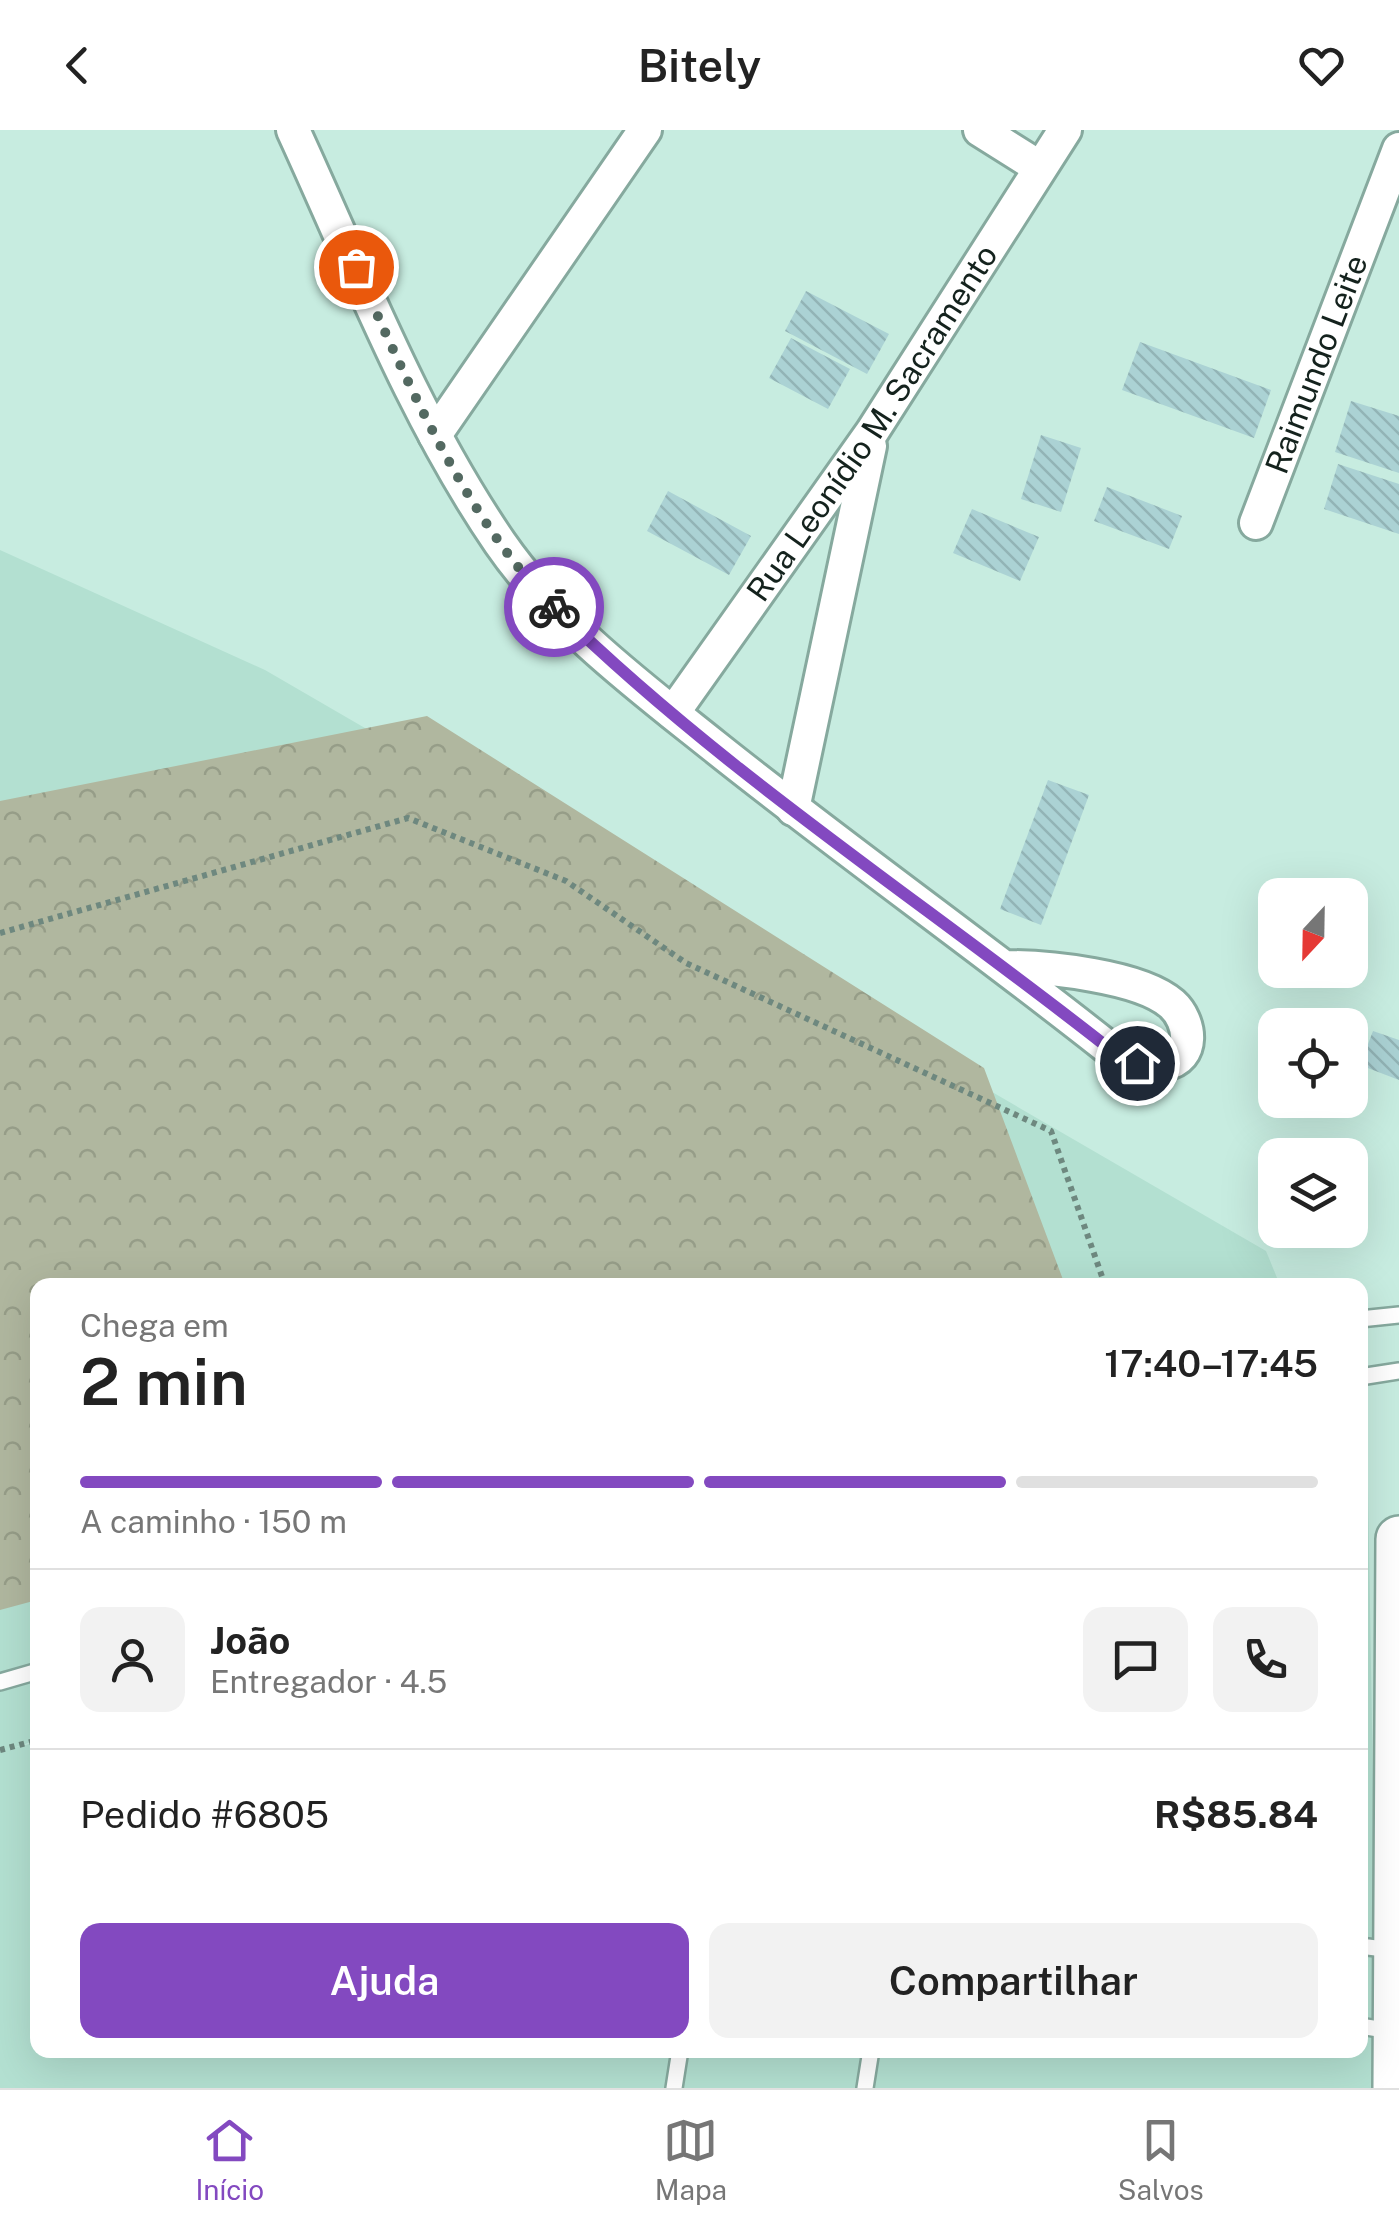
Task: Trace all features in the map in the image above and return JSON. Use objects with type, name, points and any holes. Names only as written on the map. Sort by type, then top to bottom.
[{"type":"street","points":[[293,130],[434,435],[501,545],[546,599],[673,713],[1106,1046],[1137,1063],[1166,1064],[1182,1055],[1189,1038],[1184,1017],[1170,1002],[1149,990],[1061,970],[1006,967]]},
{"type":"street","points":[[434,435],[645,130]]},
{"type":"street","points":[[980,130],[1039,167]]},
{"type":"street","name":"Rua Leonídio M. Sacramento","points":[[673,713],[872,432],[1065,130]]},
{"type":"street","name":"Raimundo Leite","points":[[1256,523],[1399,150]]},
{"type":"street","points":[[793,808],[872,432]]},
{"type":"street","points":[[1396,2088],[1385,2030],[1378,1948],[1398,1898],[1399,1540]]},
{"type":"lane","points":[[1368,1318],[1399,1315]]},
{"type":"lane","points":[[1368,1375],[1399,1372]]},
{"type":"lane","points":[[0,1682],[30,1673]]},
{"type":"lane","points":[[674,2088],[679,2058]]},
{"type":"lane","points":[[865,2088],[869,2058]]},
{"type":"path","points":[[0,932],[408,818],[566,881],[686,963],[1051,1131],[1103,1278]]},
{"type":"path","points":[[0,1750],[30,1742]]},
{"type":"shaded area","points":[[0,550],[265,670],[1266,1251],[1277,1278],[30,1278],[30,1742],[13,1748],[30,1744],[30,2058],[1368,2058],[1368,1486],[1378,2088],[0,2088]]},
{"type":"green space","points":[[427,716],[984,1068],[1062,1278],[30,1278],[30,1602],[0,1610],[0,801]]},
{"type":"building","points":[[806,291],[889,334],[867,374],[785,331]]},
{"type":"building","points":[[791,338],[850,369],[828,409],[769,378]]},
{"type":"building","points":[[1140,342],[1271,390],[1254,438],[1122,390]]},
{"type":"building","points":[[1351,401],[1399,416],[1399,473],[1335,452]]},
{"type":"building","points":[[1041,435],[1081,448],[1061,512],[1021,499]]},
{"type":"building","points":[[1338,464],[1399,484],[1399,534],[1324,509]]},
{"type":"building","points":[[1107,487],[1182,516],[1169,549],[1094,521]]},
{"type":"building","points":[[668,491],[751,536],[729,575],[647,531]]},
{"type":"building","points":[[972,509],[1039,537],[1020,581],[953,553]]},
{"type":"building","points":[[1048,780],[1089,795],[1041,925],[1000,909]]},
{"type":"building","points":[[1373,1031],[1399,1040],[1399,1080],[1368,1068],[1368,1044]]},
{"type":"way so far","points":[[356,267],[434,435],[501,545],[554,607]]},
{"type":"route","points":[[554,607],[647,691],[793,808],[1106,1046],[1137,1063]]}]
